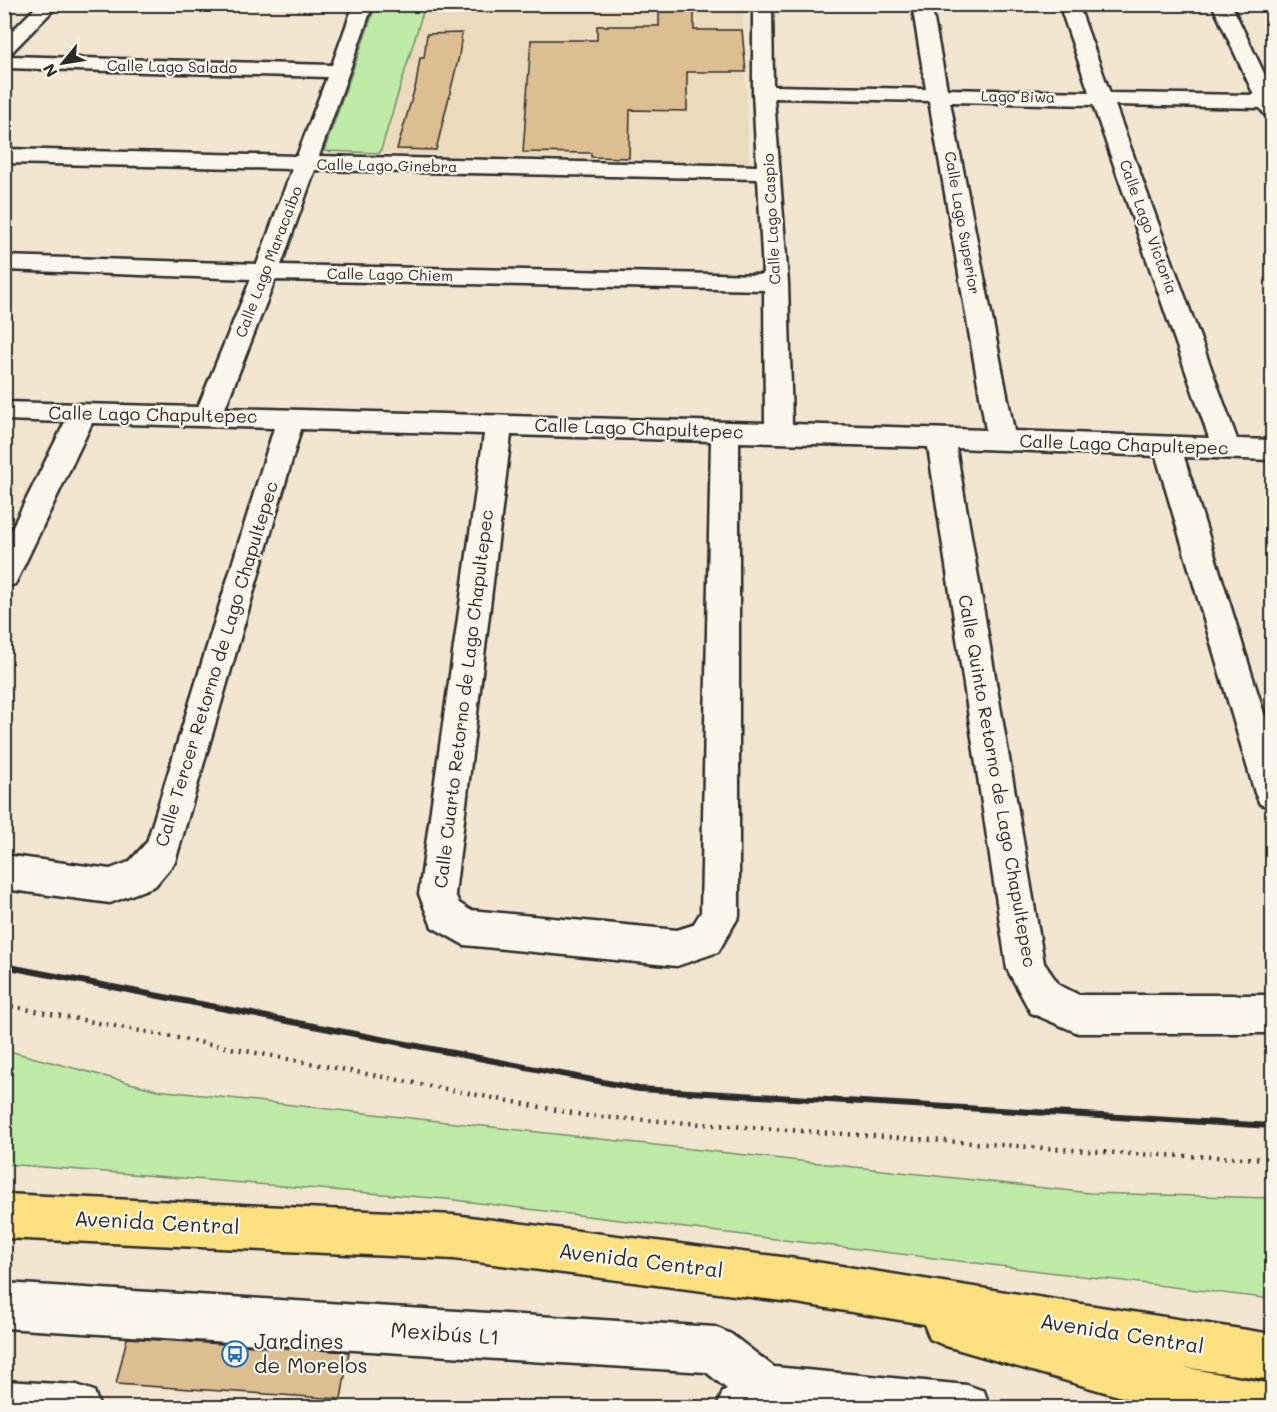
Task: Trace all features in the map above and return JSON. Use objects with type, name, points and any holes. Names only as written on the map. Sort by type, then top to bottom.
[{"type":"highway","name":"Avenida Central","points":[[4,1216],[454,1237],[797,1281],[1272,1357]]},
{"type":"highway","points":[[797,1281],[1173,1388],[1272,1407]]},
{"type":"street","points":[[4,51],[50,4]]},
{"type":"street","name":"Calle Lago Maracaibo","points":[[208,416],[266,272],[364,4]]},
{"type":"street","name":"Calle Lago Caspio","points":[[762,4],[764,92],[776,283],[779,434]]},
{"type":"street","name":"Calle Lago Superior","points":[[921,4],[1002,441]]},
{"type":"street","name":"Calle Lago Victoria","points":[[1068,4],[1227,449]]},
{"type":"street","points":[[1221,4],[1271,105]]},
{"type":"street","name":"Calle Lago Salado","points":[[4,62],[340,71]]},
{"type":"street","name":"Lago Biwa","points":[[764,92],[1271,105]]},
{"type":"street","name":"Calle Lago Ginebra","points":[[4,156],[769,172]]},
{"type":"street","name":"Calle Lago Chiem","points":[[4,263],[266,272],[776,283]]},
{"type":"street","name":"Calle Lago Chapultepec","points":[[4,411],[291,418],[1272,450]]},
{"type":"street","points":[[4,576],[83,414]]},
{"type":"street","name":"Calle Tercer Retorno de Lago Chapultepec","points":[[4,872],[111,886],[142,874],[162,850],[291,418]]},
{"type":"street","name":"Calle Cuarto Retorno de Lago Chapultepec","points":[[499,425],[437,894],[445,915],[464,927],[677,948],[705,939],[720,916],[725,432]]},
{"type":"street","name":"Calle Quinto Retorno de Lago Chapultepec","points":[[940,438],[1026,969],[1045,999],[1078,1014],[1272,1014]]},
{"type":"street","points":[[1167,446],[1272,794]]},
{"type":"street","name":"Mexibús L1","points":[[4,1305],[715,1350],[752,1399],[967,1407]]},
{"type":"street","points":[[4,1404],[77,1407]]},
{"type":"path","points":[[4,1005],[588,1116],[1131,1154],[1272,1159]]},
{"type":"shaded area","points":[[425,5],[743,11],[749,163],[380,153]]},
{"type":"green space","points":[[376,5],[425,5],[380,153],[324,151]]},
{"type":"green space","points":[[5,1050],[157,1090],[1090,1193],[1272,1198],[1272,1299],[446,1199],[5,1164]]},
{"type":"building","points":[[659,10],[694,10],[694,30],[742,30],[746,72],[687,72],[687,111],[630,110],[629,158],[591,157],[591,153],[523,152],[531,40],[597,40],[597,26],[659,26]]},
{"type":"building","points":[[462,33],[459,56],[436,150],[397,149],[416,84],[420,58],[424,58],[427,34]]},
{"type":"building","points":[[127,1338],[349,1352],[341,1399],[116,1384]]},
{"type":"railway","points":[[4,966],[639,1089],[1272,1126]]},
{"type":"place","name":"Jardines de Morelos","points":[[235,1354]]}]
